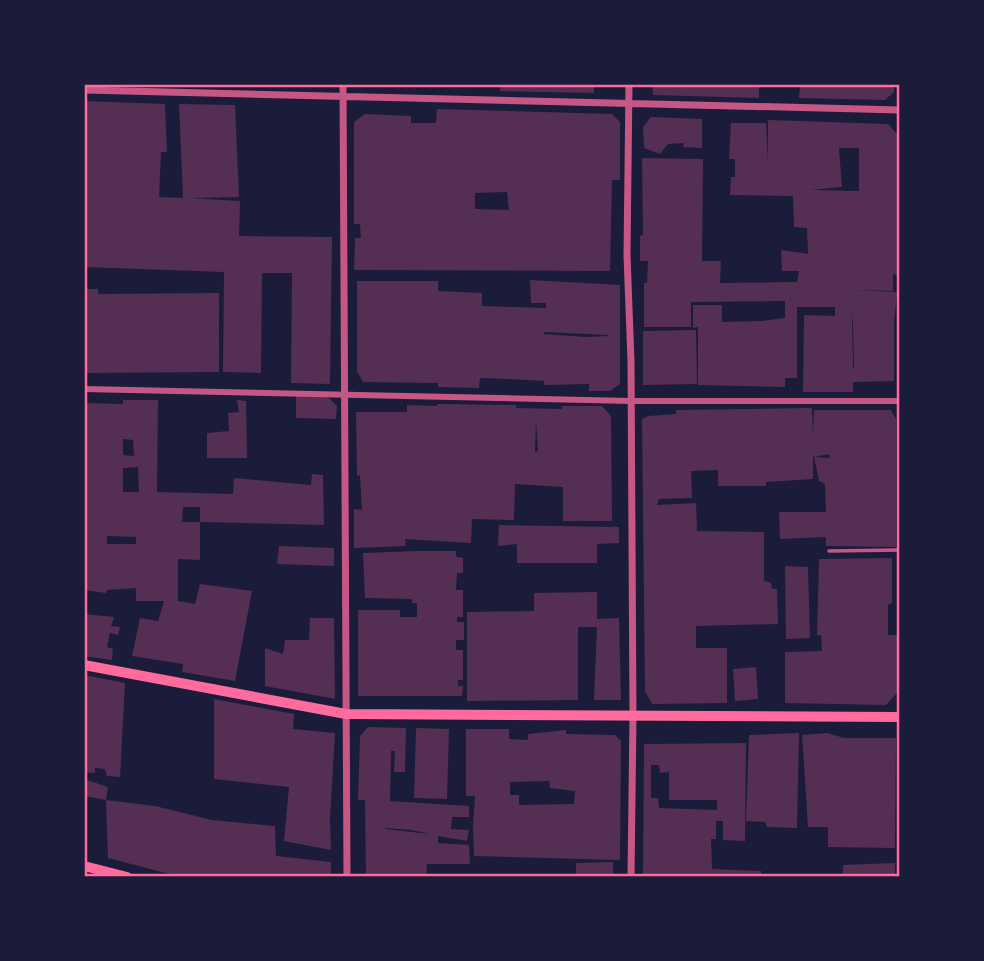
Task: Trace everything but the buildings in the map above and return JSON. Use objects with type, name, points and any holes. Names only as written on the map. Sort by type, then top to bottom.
[{"type":"main road","points":[[84,665],[346,713],[900,717]]},
{"type":"main road","points":[[84,866],[127,877]]},
{"type":"street","points":[[343,84],[347,877]]},
{"type":"street","points":[[629,84],[627,255],[631,401],[631,877]]},
{"type":"street","points":[[84,90],[900,110]]},
{"type":"street","points":[[84,388],[631,401],[900,401]]},
{"type":"lane","points":[[829,551],[900,550]]}]
